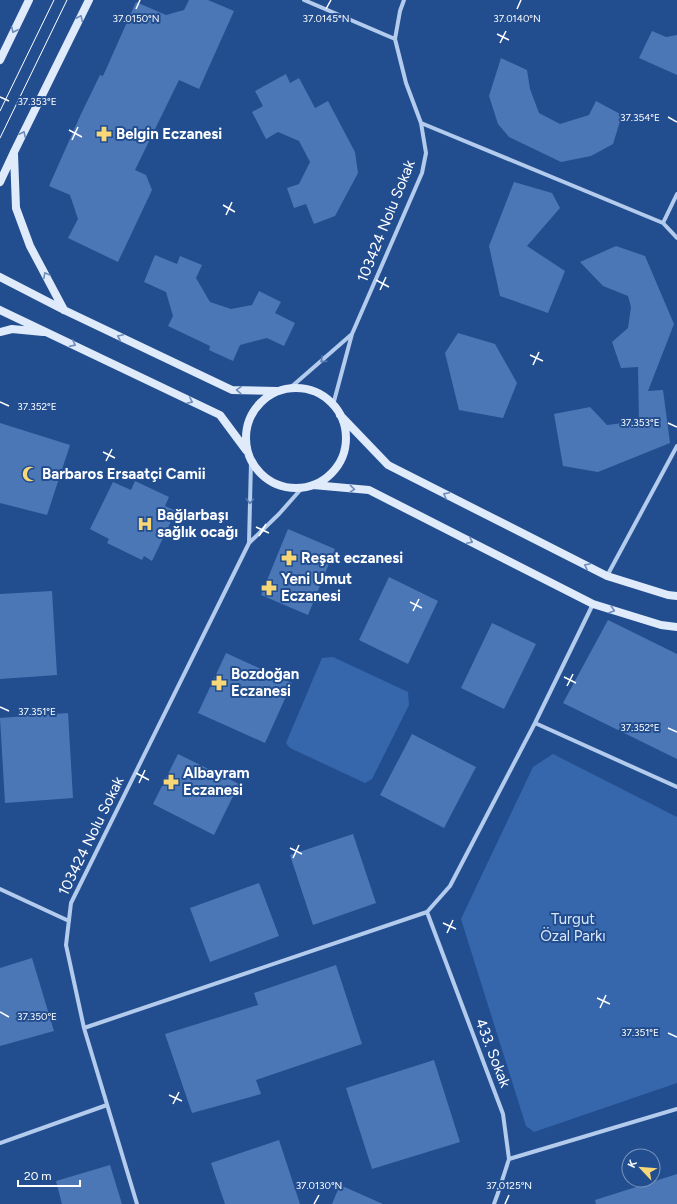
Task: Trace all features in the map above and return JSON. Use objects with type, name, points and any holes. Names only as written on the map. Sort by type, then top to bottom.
[{"type":"street","points":[[0,60],[29,0]]},
{"type":"street","points":[[0,182],[89,0]]},
{"type":"street","points":[[304,0],[395,39]]},
{"type":"street","name":"103424 Nolu Sokak","points":[[333,405],[352,334],[422,173],[426,153],[421,123],[406,83],[395,39],[400,11],[404,0]]},
{"type":"street","points":[[421,123],[663,223],[677,238]]},
{"type":"street","points":[[14,152],[16,208],[30,246],[64,310]]},
{"type":"street","points":[[663,223],[677,194]]},
{"type":"street","points":[[0,277],[64,310],[232,390],[278,391]]},
{"type":"street","points":[[0,310],[49,332],[220,415],[247,451]]},
{"type":"street","points":[[0,332],[12,329],[49,332]]},
{"type":"street","name":"103424 Nolu Sokak","points":[[290,388],[352,334]]},
{"type":"street","points":[[340,415],[346,438],[344,450],[340,462],[333,472],[324,480],[302,488],[278,486],[267,480],[258,472],[251,462],[245,439],[247,426],[251,415],[258,405],[267,397],[278,391],[290,388],[302,388],[313,391],[324,397],[333,405],[340,415],[388,465],[607,576],[668,595],[677,596]]},
{"type":"street","points":[[607,576],[677,446]]},
{"type":"street","name":"103424 Nolu Sokak","points":[[249,543],[251,462]]},
{"type":"street","points":[[313,485],[369,490],[593,604],[661,625],[677,627]]},
{"type":"street","name":"103424 Nolu Sokak","points":[[137,1204],[84,1028],[66,945],[70,903],[249,543],[279,514],[302,488]]},
{"type":"street","points":[[84,1028],[427,912],[450,886],[535,723],[593,604]]},
{"type":"street","points":[[535,723],[677,787]]},
{"type":"street","points":[[0,890],[69,921]]},
{"type":"street","name":"433. Sokak","points":[[427,912],[503,1114],[510,1159],[494,1204]]},
{"type":"street","points":[[0,1143],[107,1105]]},
{"type":"street","points":[[510,1159],[677,1109]]},
{"type":"green space","points":[[333,657],[408,692],[409,705],[372,779],[365,783],[290,748],[286,743],[322,658]]},
{"type":"green space","name":"Turgut Özal Parkı","points":[[553,754],[677,817],[677,1083],[534,1132],[526,1126],[461,919],[533,767]]},
{"type":"building","points":[[189,0],[208,0],[234,11],[199,89],[179,80],[135,170],[146,175],[152,190],[118,262],[68,238],[78,219],[70,195],[49,186],[81,114],[100,75],[103,76],[136,2],[166,15],[184,10]]},
{"type":"building","points":[[652,31],[666,37],[677,35],[677,75],[639,58]]},
{"type":"building","points":[[501,58],[527,70],[530,89],[539,113],[560,124],[589,115],[596,101],[622,115],[613,144],[591,156],[561,162],[509,137],[498,124],[489,96]]},
{"type":"building","points":[[286,74],[290,83],[299,78],[315,108],[328,101],[355,152],[358,173],[335,216],[314,224],[306,204],[294,208],[287,188],[299,184],[310,162],[299,141],[278,132],[266,139],[252,112],[263,106],[255,91]]},
{"type":"building","points":[[514,182],[552,193],[560,208],[527,246],[565,271],[548,313],[500,296],[489,246]]},
{"type":"building","points":[[616,246],[645,256],[674,324],[648,391],[663,390],[670,443],[598,472],[563,466],[554,414],[590,407],[607,425],[639,421],[638,367],[621,368],[612,342],[628,328],[631,307],[628,296],[603,286],[580,262]]},
{"type":"building","points":[[155,255],[177,264],[180,256],[202,265],[196,278],[210,302],[231,309],[252,305],[259,291],[281,302],[275,313],[295,323],[284,346],[267,338],[240,345],[233,361],[209,350],[210,346],[168,326],[173,316],[166,292],[144,282]]},
{"type":"building","points":[[458,333],[495,344],[517,383],[503,418],[459,410],[445,353]]},
{"type":"building","name":"Barbaros Ersaatçi Camii","points":[[0,423],[70,445],[47,515],[0,503]]},
{"type":"building","points":[[135,481],[169,497],[165,506],[176,511],[152,561],[144,556],[142,560],[107,543],[109,539],[90,529],[113,482],[131,490]]},
{"type":"building","points":[[288,529],[335,549],[308,615],[261,595]]},
{"type":"building","points":[[389,577],[438,601],[408,664],[359,640]]},
{"type":"building","points":[[52,591],[57,675],[0,679],[0,594]]},
{"type":"building","points":[[608,620],[677,654],[677,759],[563,703]]},
{"type":"building","points":[[492,623],[536,644],[504,709],[461,688]]},
{"type":"building","points":[[226,653],[292,683],[265,743],[198,713]]},
{"type":"building","points":[[68,713],[73,798],[5,803],[0,718]]},
{"type":"building","points":[[412,734],[476,767],[444,828],[380,795]]},
{"type":"building","points":[[178,754],[239,784],[214,835],[153,804]]},
{"type":"building","points":[[353,834],[376,903],[313,925],[290,855]]},
{"type":"building","points":[[259,883],[279,936],[210,962],[190,908]]},
{"type":"building","points":[[32,958],[54,1031],[0,1046],[0,968]]},
{"type":"building","points":[[336,965],[362,1044],[256,1080],[261,1094],[192,1113],[165,1034],[258,1005],[254,993]]},
{"type":"building","points":[[434,1060],[460,1142],[372,1169],[346,1088]]},
{"type":"building","points":[[279,1140],[300,1204],[225,1204],[211,1163]]},
{"type":"building","points":[[110,1165],[122,1204],[62,1204],[56,1181]]},
{"type":"building","points":[[677,1174],[677,1204],[596,1204],[595,1200],[633,1188],[661,1188],[661,1179]]},
{"type":"building","points":[[340,1185],[383,1204],[332,1204]]},
{"type":"tram line","points":[[0,111],[54,0]]},
{"type":"tram line","points":[[0,138],[67,0]]},
{"type":"place","name":"Belgin Eczanesi","points":[[104,134]]},
{"type":"place","name":"Barbaros Ersaatçi Camii","points":[[30,474]]},
{"type":"place","name":"Bağlarbaşı sağlık ocağı","points":[[145,524]]},
{"type":"place","name":"Reşat eczanesi","points":[[289,558]]},
{"type":"place","name":"Yeni Umut Eczanesi","points":[[269,588]]},
{"type":"place","name":"Bozdoğan Eczanesi","points":[[219,683]]},
{"type":"place","name":"Albayram Eczanesi","points":[[171,782]]}]
